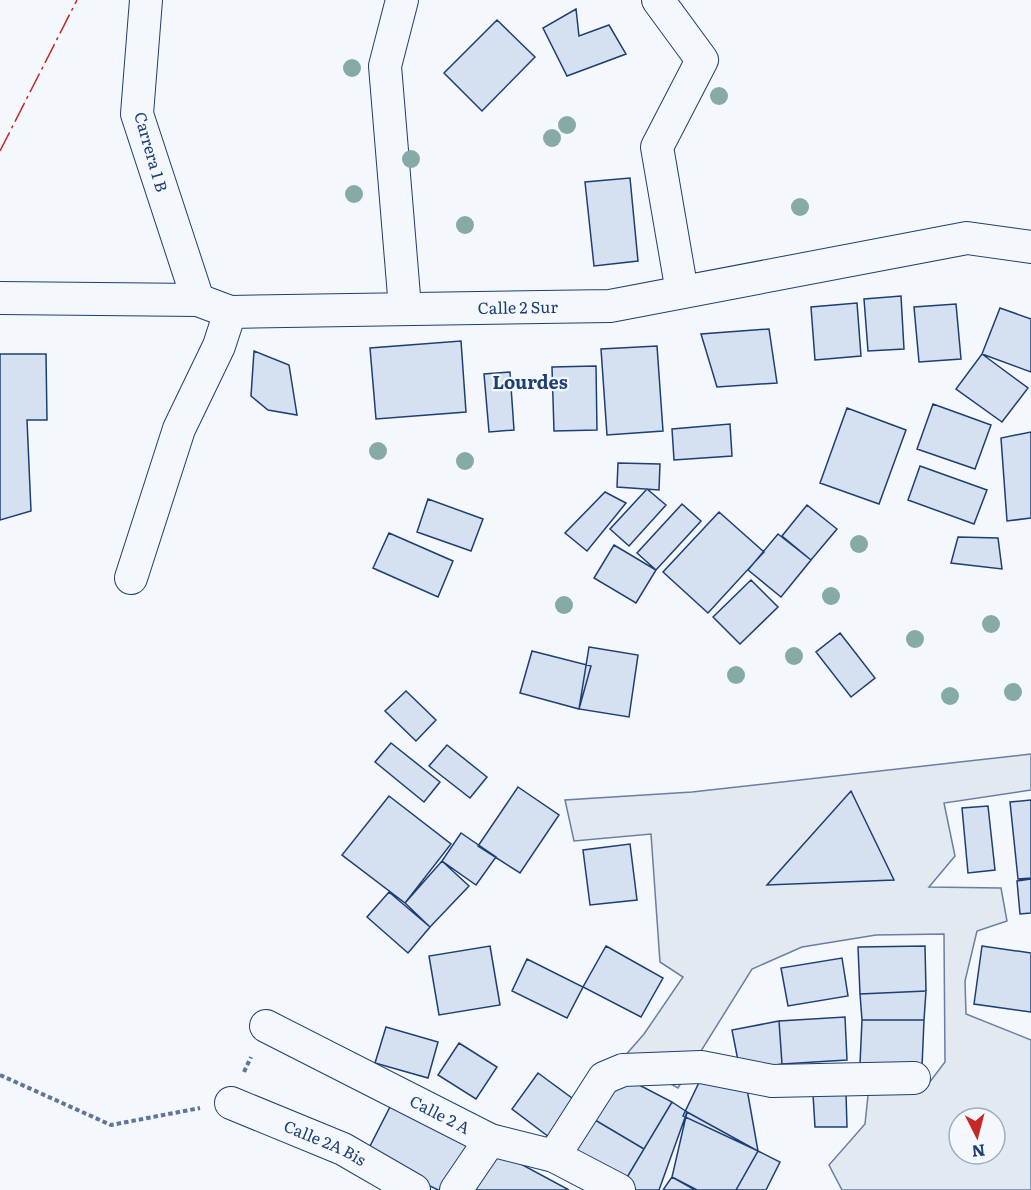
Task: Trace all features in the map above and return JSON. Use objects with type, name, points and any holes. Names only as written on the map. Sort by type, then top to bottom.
[{"type":"street","name":"Carrera 1 B","points":[[146,0],[137,114],[198,300]]},
{"type":"street","points":[[402,0],[385,66],[405,308]]},
{"type":"street","points":[[658,0],[702,60],[657,147],[682,292]]},
{"type":"street","name":"Calle 2 Sur","points":[[0,297],[198,300],[230,312],[610,306],[967,238],[1031,246]]},
{"type":"street","points":[[130,578],[179,429],[219,346],[230,312]]},
{"type":"street","name":"Calle 2 A","points":[[266,1026],[490,1140],[554,1156],[619,1190]]},
{"type":"street","points":[[554,1156],[604,1078],[623,1070],[701,1067],[772,1081],[914,1078]]},
{"type":"street","name":"Calle 2A Bis","points":[[231,1103],[343,1149],[414,1190]]},
{"type":"street","points":[[456,1190],[490,1140]]},
{"type":"path","points":[[0,1075],[111,1125],[231,1103],[266,1026]]},
{"type":"shaded area","points":[[1031,754],[1031,790],[944,803],[955,856],[929,887],[1001,888],[1007,921],[977,931],[965,981],[966,1014],[1031,1040],[1031,1190],[842,1190],[829,1165],[865,1124],[869,1086],[926,1087],[945,1062],[944,934],[876,935],[802,947],[752,969],[678,1088],[623,1058],[644,1034],[683,977],[660,962],[651,834],[574,841],[565,800],[692,792]]},
{"type":"building","points":[[576,9],[579,36],[609,25],[626,54],[567,76],[543,28]]},
{"type":"building","points":[[497,20],[535,57],[482,111],[444,73]]},
{"type":"building","points":[[630,178],[638,261],[594,266],[585,182]]},
{"type":"building","points":[[901,296],[904,349],[868,351],[864,299]]},
{"type":"building","points":[[857,303],[861,356],[815,360],[811,307]]},
{"type":"building","points":[[956,304],[961,359],[919,362],[914,307]]},
{"type":"building","points":[[1000,308],[1031,319],[1031,372],[982,354]]},
{"type":"building","points":[[769,329],[777,383],[717,387],[701,334]]},
{"type":"building","points":[[461,341],[466,412],[376,419],[370,348]]},
{"type":"building","points":[[657,346],[663,431],[607,435],[601,349]]},
{"type":"building","points":[[254,351],[289,365],[297,415],[268,410],[251,396]]},
{"type":"building","points":[[0,354],[46,354],[47,420],[27,420],[31,511],[0,520]]},
{"type":"building","points":[[982,354],[1028,388],[1002,422],[956,389]]},
{"type":"building","points":[[596,366],[597,430],[554,431],[552,367]]},
{"type":"building","points":[[510,372],[514,430],[489,432],[484,374]]},
{"type":"building","points":[[933,404],[991,425],[975,469],[917,449]]},
{"type":"building","points":[[847,408],[906,430],[879,504],[820,483]]},
{"type":"building","points":[[730,424],[732,456],[674,460],[672,429]]},
{"type":"building","points":[[1031,432],[1031,518],[1007,521],[1001,438]]},
{"type":"building","points":[[618,463],[660,464],[659,490],[617,487]]},
{"type":"building","points":[[920,466],[987,490],[974,524],[908,500]]},
{"type":"building","points":[[647,489],[666,505],[629,546],[610,529]]},
{"type":"building","points":[[605,492],[626,503],[587,551],[565,533]]},
{"type":"building","points":[[428,499],[483,519],[471,551],[417,532]]},
{"type":"building","points":[[682,504],[701,521],[656,570],[637,553]]},
{"type":"building","points":[[807,505],[837,529],[811,560],[782,536]]},
{"type":"building","points":[[719,512],[764,552],[708,613],[663,572]]},
{"type":"building","points":[[389,533],[453,561],[438,597],[373,568]]},
{"type":"building","points":[[778,534],[811,560],[781,597],[748,570]]},
{"type":"building","points":[[958,537],[998,538],[1002,569],[951,563]]},
{"type":"building","points":[[614,545],[656,570],[636,603],[594,578]]},
{"type":"building","points":[[751,580],[778,607],[740,644],[713,617]]},
{"type":"building","points":[[840,633],[875,678],[851,697],[816,652]]},
{"type":"building","points":[[589,647],[638,655],[629,717],[579,709]]},
{"type":"building","points":[[532,651],[591,666],[579,709],[520,693]]},
{"type":"building","points":[[406,691],[436,720],[416,741],[385,711]]},
{"type":"building","points":[[391,743],[440,782],[424,802],[375,762]]},
{"type":"building","points":[[447,745],[487,777],[470,798],[429,766]]},
{"type":"building","points":[[518,787],[559,815],[520,873],[478,846]]},
{"type":"building","points":[[851,791],[894,880],[767,885]]},
{"type":"building","points":[[389,796],[451,844],[405,903],[342,855]]},
{"type":"building","points":[[1031,800],[1031,878],[1018,879],[1010,802]]},
{"type":"building","points":[[988,806],[995,870],[968,873],[962,808]]},
{"type":"building","points":[[461,833],[496,857],[476,885],[442,861]]},
{"type":"building","points":[[630,844],[637,900],[590,905],[583,850]]},
{"type":"building","points":[[442,861],[469,886],[430,927],[405,903]]},
{"type":"building","points":[[1031,879],[1031,913],[1020,914],[1017,881]]},
{"type":"building","points":[[389,892],[430,927],[408,953],[367,917]]},
{"type":"building","points":[[490,946],[500,1005],[439,1015],[429,956]]},
{"type":"building","points":[[606,946],[663,978],[641,1017],[583,987]]},
{"type":"building","points":[[925,946],[926,991],[860,994],[858,947]]},
{"type":"building","points":[[982,946],[1031,953],[1031,1012],[974,1004]]},
{"type":"building","points":[[842,958],[848,996],[788,1006],[781,968]]},
{"type":"building","points":[[527,959],[583,987],[567,1018],[512,991]]},
{"type":"building","points":[[926,991],[924,1020],[862,1020],[860,994]]},
{"type":"building","points":[[845,1017],[847,1060],[782,1064],[779,1021]]},
{"type":"building","points":[[862,1020],[924,1020],[922,1067],[860,1064]]},
{"type":"building","points":[[779,1021],[782,1064],[740,1071],[732,1030]]},
{"type":"building","points":[[386,1027],[438,1042],[428,1078],[375,1063]]},
{"type":"building","points":[[459,1043],[497,1067],[476,1099],[438,1075]]},
{"type":"building","points":[[705,1070],[747,1089],[758,1151],[683,1116]]},
{"type":"building","points":[[538,1073],[580,1104],[553,1140],[512,1109]]},
{"type":"building","points":[[618,1074],[672,1102],[644,1149],[590,1117]]},
{"type":"building","points":[[846,1093],[847,1127],[815,1127],[813,1094]]},
{"type":"building","points":[[393,1101],[472,1141],[447,1190],[438,1190],[366,1154]]},
{"type":"building","points":[[672,1102],[687,1112],[659,1190],[633,1190],[623,1184]]},
{"type":"building","points":[[687,1112],[758,1151],[736,1190],[697,1190],[672,1177]]},
{"type":"building","points":[[590,1117],[644,1149],[623,1184],[564,1152]]},
{"type":"building","points":[[491,1148],[569,1190],[469,1190]]},
{"type":"building","points":[[758,1151],[780,1162],[766,1190],[736,1190]]},
{"type":"building","points":[[672,1177],[695,1190],[663,1190]]},
{"type":"power","points":[[0,151],[77,0]]},
{"type":"district","name":"Lourdes","points":[[530,383]]}]
